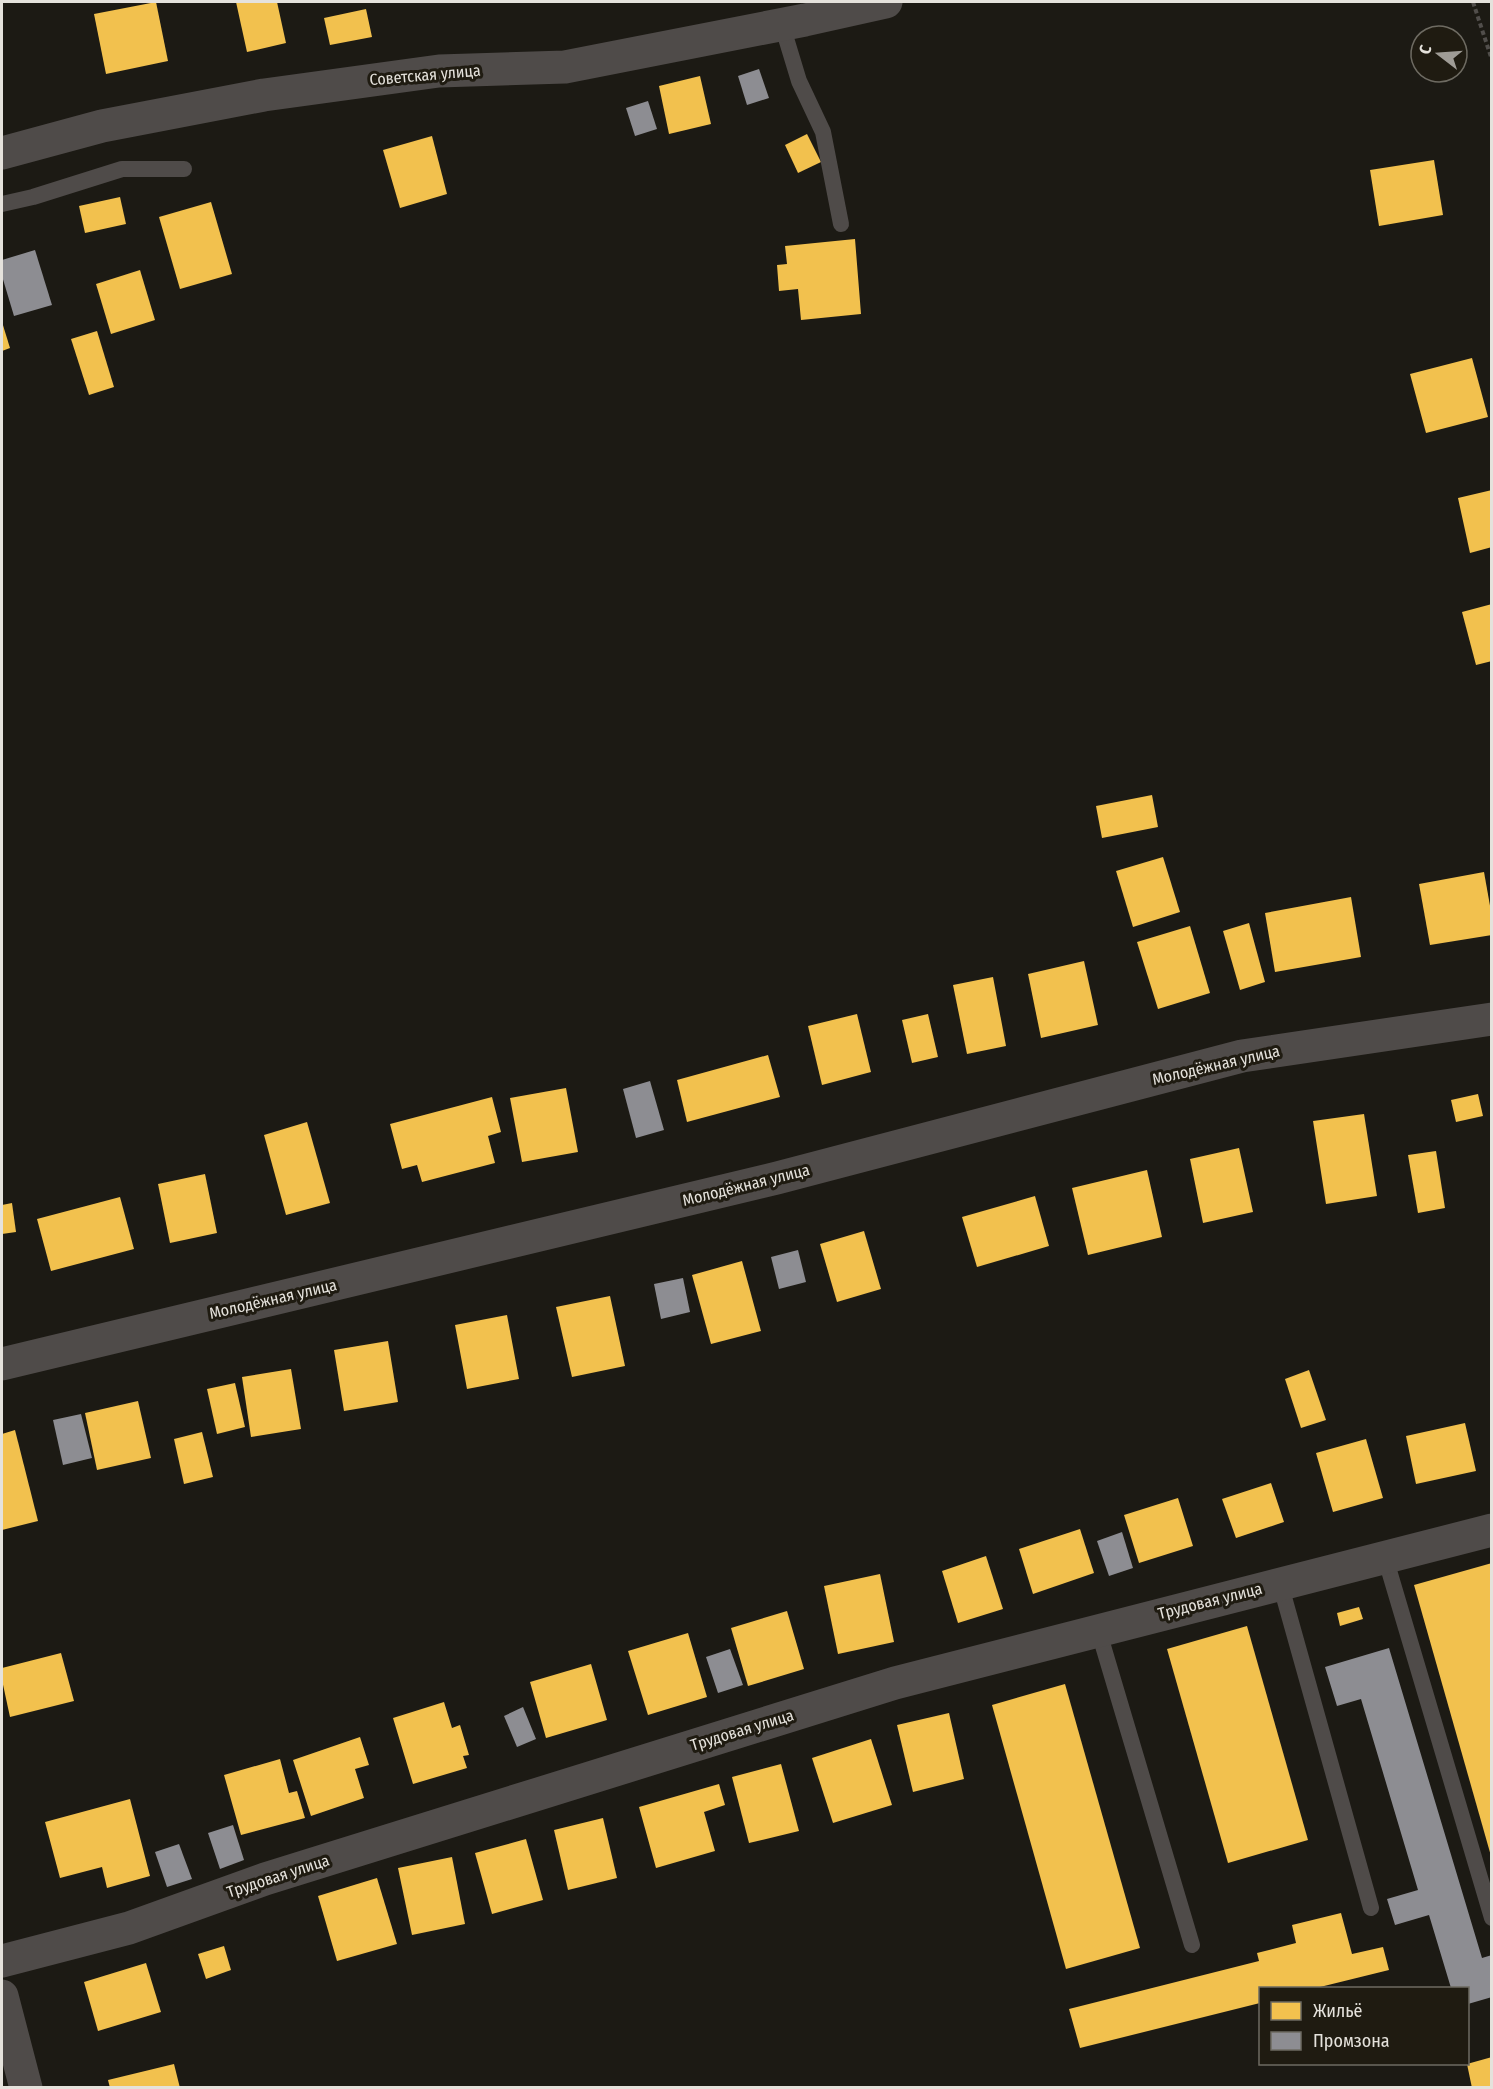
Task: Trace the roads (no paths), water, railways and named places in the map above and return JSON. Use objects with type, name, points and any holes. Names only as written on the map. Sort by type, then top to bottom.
[{"type":"street","name":"Советская улица","points":[[2,153],[102,126],[264,95],[440,71],[565,67],[782,25],[886,2]]},
{"type":"street","name":"Молодёжная улица","points":[[2,1364],[777,1178],[1242,1056],[1491,1019]]},
{"type":"street","name":"Трудовая улица","points":[[2,1960],[129,1928],[265,1879],[895,1683],[1098,1629],[1491,1530]]},
{"type":"street","points":[[2,1996],[26,2088]]},
{"type":"lane","points":[[782,25],[799,81],[823,132],[841,224]]},
{"type":"lane","points":[[2,204],[33,197],[122,169],[184,169]]},
{"type":"lane","points":[[1384,1557],[1491,1918]]},
{"type":"lane","points":[[1280,1584],[1371,1908]]},
{"type":"lane","points":[[1098,1629],[1192,1945]]}]
